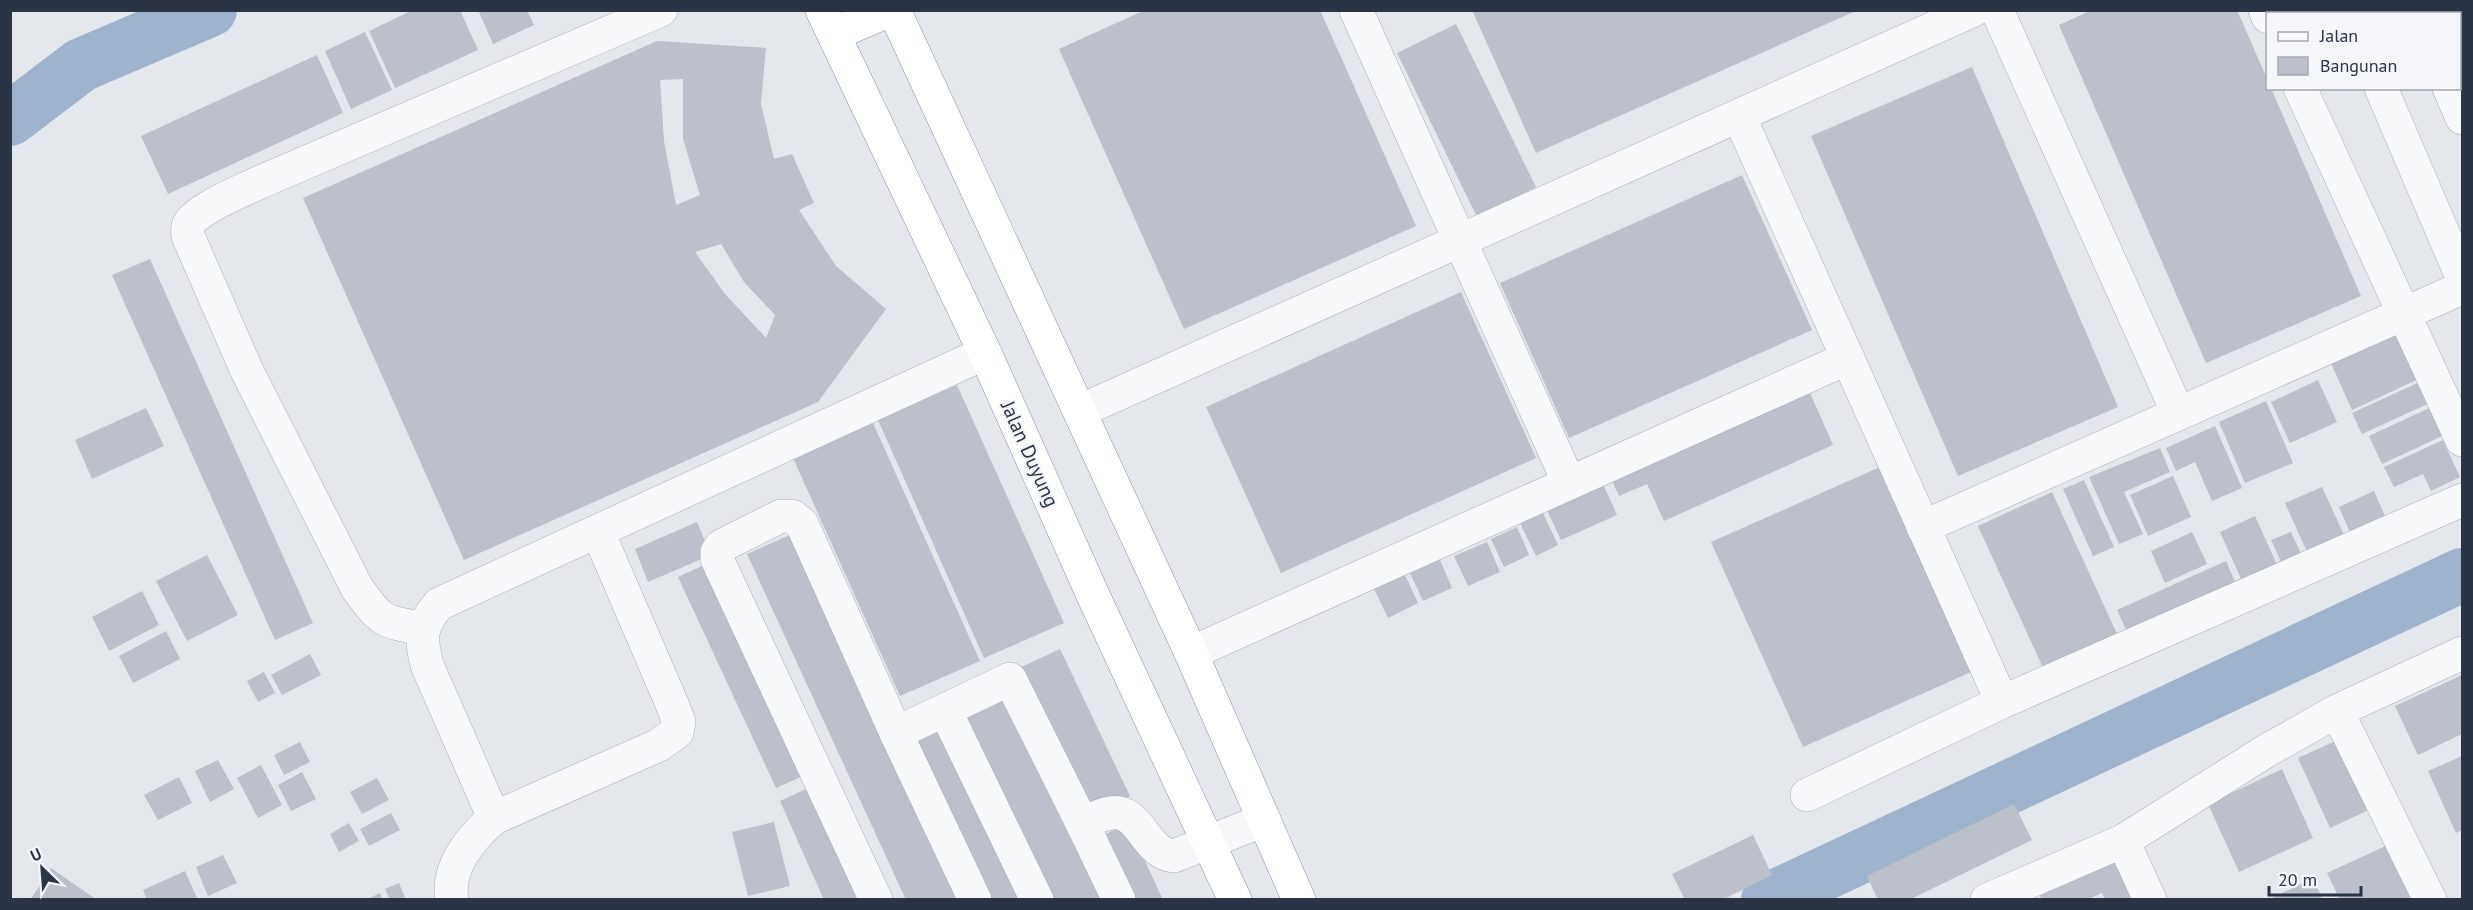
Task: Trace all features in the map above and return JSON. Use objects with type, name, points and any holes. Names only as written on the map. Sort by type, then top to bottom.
[{"type":"highway","points":[[828,22],[892,10],[1191,653],[1299,900]]},
{"type":"highway","name":"Jalan Duyung","points":[[828,22],[985,352],[1092,593],[1235,900]]},
{"type":"street","points":[[423,628],[394,623],[376,615],[357,588],[247,371],[188,236],[187,227],[192,219],[258,183],[661,10]]},
{"type":"street","points":[[1356,10],[1569,483]]},
{"type":"street","points":[[1080,411],[1974,10]]},
{"type":"street","points":[[1997,10],[2178,413]]},
{"type":"street","points":[[2301,90],[2463,440]]},
{"type":"street","points":[[2382,90],[2463,277]]},
{"type":"street","points":[[2450,90],[2463,118]]},
{"type":"street","points":[[1739,116],[2002,702]]},
{"type":"street","points":[[1923,527],[2463,288]]},
{"type":"street","points":[[494,818],[427,665],[422,644],[423,628],[439,604],[985,352]]},
{"type":"street","points":[[1191,653],[1848,358]]},
{"type":"street","points":[[1807,795],[2002,702],[2463,500]]},
{"type":"street","points":[[876,900],[717,559],[721,546],[782,516],[792,516],[802,524],[896,733],[975,900]]},
{"type":"street","points":[[452,900],[452,874],[475,835],[494,818],[658,745],[677,732],[679,722],[672,704],[598,532]]},
{"type":"street","points":[[1987,900],[2123,840],[2266,751],[2337,711],[2463,653]]},
{"type":"street","points":[[896,733],[1008,679],[1013,681],[1119,900]]},
{"type":"street","points":[[945,710],[1037,900]]},
{"type":"street","points":[[2337,711],[2430,900]]},
{"type":"street","points":[[1082,823],[1111,813],[1122,813],[1132,819],[1149,842],[1166,855],[1184,854],[1264,820]]},
{"type":"street","points":[[2123,840],[2150,900]]},
{"type":"building","points":[[413,10],[460,10],[478,50],[395,88],[369,31]]},
{"type":"building","points":[[478,10],[527,10],[534,25],[493,44]]},
{"type":"building","points":[[1145,10],[1320,10],[1416,226],[1184,329],[1059,49]]},
{"type":"building","points":[[1472,10],[1858,10],[1536,153]]},
{"type":"building","points":[[2092,10],[2237,10],[2266,76],[2266,90],[2272,90],[2361,296],[2206,363],[2059,25]]},
{"type":"building","points":[[1456,24],[1536,187],[1477,217],[1397,53]]},
{"type":"building","points":[[365,32],[392,90],[351,109],[325,51]]},
{"type":"building","points":[[657,41],[766,48],[761,104],[774,159],[792,154],[814,203],[799,210],[836,266],[886,309],[818,402],[464,560],[303,198]],"holes":[[[683,79],[683,139],[700,195],[676,205],[664,141],[660,80]],[[721,244],[744,282],[775,315],[766,338],[725,294],[695,252]]]},
{"type":"building","points":[[317,55],[343,113],[168,194],[141,136]]},
{"type":"building","points":[[1972,67],[2118,407],[1958,476],[1811,136]]},
{"type":"building","points":[[1742,175],[1812,330],[1569,438],[1500,283]]},
{"type":"building","points":[[150,259],[313,623],[275,640],[112,275]]},
{"type":"building","points":[[1461,292],[1536,458],[1281,573],[1206,407]]},
{"type":"building","points":[[2401,330],[2423,377],[2352,410],[2331,363]]},
{"type":"building","points":[[2318,380],[2337,422],[2290,443],[2271,402]]},
{"type":"building","points":[[2424,380],[2434,401],[2362,434],[2352,413]]},
{"type":"building","points":[[957,385],[1064,623],[984,658],[878,420]]},
{"type":"building","points":[[1807,386],[1833,445],[1664,521],[1647,484],[1619,496],[1609,474]]},
{"type":"building","points":[[2266,401],[2293,463],[2245,483],[2219,422]]},
{"type":"building","points":[[2438,404],[2451,432],[2382,464],[2369,436]]},
{"type":"building","points":[[146,408],[164,446],[92,479],[75,440]]},
{"type":"building","points":[[873,423],[980,661],[900,696],[793,458]]},
{"type":"building","points":[[2215,426],[2242,488],[2212,501],[2195,462],[2176,471],[2166,448]]},
{"type":"building","points":[[2443,440],[2460,477],[2431,491],[2423,474],[2394,487],[2384,467]]},
{"type":"building","points":[[2160,448],[2170,472],[2124,492],[2143,534],[2119,544],[2089,477]]},
{"type":"building","points":[[1880,467],[1971,672],[1803,747],[1711,542]]},
{"type":"building","points":[[2173,476],[2191,517],[2148,536],[2130,495]]},
{"type":"building","points":[[2084,480],[2114,547],[2093,556],[2063,489]]},
{"type":"building","points":[[1603,484],[1617,515],[1561,540],[1546,508]]},
{"type":"building","points":[[2322,487],[2345,537],[2308,554],[2285,503]]},
{"type":"building","points":[[2374,491],[2388,523],[2353,539],[2339,507]]},
{"type":"building","points":[[2052,492],[2118,636],[2044,670],[1978,526]]},
{"type":"building","points":[[1543,513],[1558,545],[1536,556],[1520,523]]},
{"type":"building","points":[[2255,516],[2282,576],[2247,592],[2220,532]]},
{"type":"building","points":[[697,522],[711,555],[648,582],[635,549]]},
{"type":"building","points":[[1517,527],[1529,555],[1504,567],[1491,539]]},
{"type":"building","points":[[2192,532],[2207,564],[2165,583],[2151,551]]},
{"type":"building","points":[[2291,532],[2304,560],[2284,568],[2271,540]]},
{"type":"building","points":[[792,534],[960,900],[906,900],[747,554]]},
{"type":"building","points":[[1487,542],[1500,572],[1468,586],[1454,556]]},
{"type":"building","points":[[207,555],[238,615],[187,641],[156,581]]},
{"type":"building","points":[[1440,560],[1452,588],[1423,601],[1410,573]]},
{"type":"building","points":[[2226,561],[2240,593],[2132,642],[2117,610]]},
{"type":"building","points":[[704,565],[803,776],[776,788],[678,577]]},
{"type":"building","points":[[1405,575],[1418,603],[1388,618],[1374,589]]},
{"type":"building","points":[[142,591],[159,625],[109,651],[92,617]]},
{"type":"building","points":[[166,631],[180,659],[133,683],[119,656]]},
{"type":"building","points":[[1060,649],[1130,796],[1086,817],[1015,670]]},
{"type":"building","points":[[310,654],[321,675],[282,695],[271,675]]},
{"type":"building","points":[[264,672],[275,693],[258,702],[247,681]]},
{"type":"building","points":[[2462,675],[2462,734],[2418,755],[2395,706]]},
{"type":"building","points":[[1007,693],[1102,900],[1048,900],[962,714]]},
{"type":"building","points":[[940,722],[1024,900],[990,900],[912,734]]},
{"type":"building","points":[[2342,738],[2373,808],[2330,828],[2298,758]]},
{"type":"building","points":[[300,742],[310,762],[284,775],[274,755]]},
{"type":"building","points":[[2462,756],[2462,830],[2456,833],[2428,771]]},
{"type":"building","points":[[218,760],[234,789],[210,802],[195,771]]},
{"type":"building","points":[[261,765],[282,805],[258,818],[237,778]]},
{"type":"building","points":[[2282,769],[2313,838],[2239,872],[2208,804]]},
{"type":"building","points":[[302,772],[316,799],[291,811],[278,785]]},
{"type":"building","points":[[179,777],[192,803],[158,820],[144,795]]},
{"type":"building","points":[[377,778],[389,800],[362,814],[350,792]]},
{"type":"building","points":[[808,788],[859,900],[824,900],[780,801]]},
{"type":"building","points":[[2014,804],[2032,840],[1909,900],[1878,900],[1867,876]]},
{"type":"building","points":[[391,813],[400,830],[369,846],[360,829]]},
{"type":"building","points":[[774,822],[790,886],[748,896],[732,832]]},
{"type":"building","points":[[349,823],[359,841],[339,852],[330,834]]},
{"type":"building","points":[[1128,824],[1163,900],[1130,900],[1101,836]]},
{"type":"building","points":[[1753,835],[1772,875],[1722,900],[1685,900],[1672,874]]},
{"type":"building","points":[[2390,844],[2416,900],[2340,900],[2327,873]]},
{"type":"building","points":[[223,855],[237,883],[208,896],[196,867]]},
{"type":"building","points":[[2119,858],[2138,900],[2105,900],[2102,893],[2087,900],[2042,900],[2039,894]]},
{"type":"building","points":[[51,868],[97,900],[30,900]]},
{"type":"building","points":[[185,871],[198,900],[147,900],[143,890]]},
{"type":"building","points":[[2313,878],[2323,900],[2268,900]]},
{"type":"building","points":[[399,883],[406,900],[390,900],[385,889]]},
{"type":"building","points":[[380,893],[383,900],[366,900]]},
{"type":"waterway","points":[[10,119],[81,65],[210,10]]},
{"type":"waterway","points":[[1768,900],[2462,575]]}]
